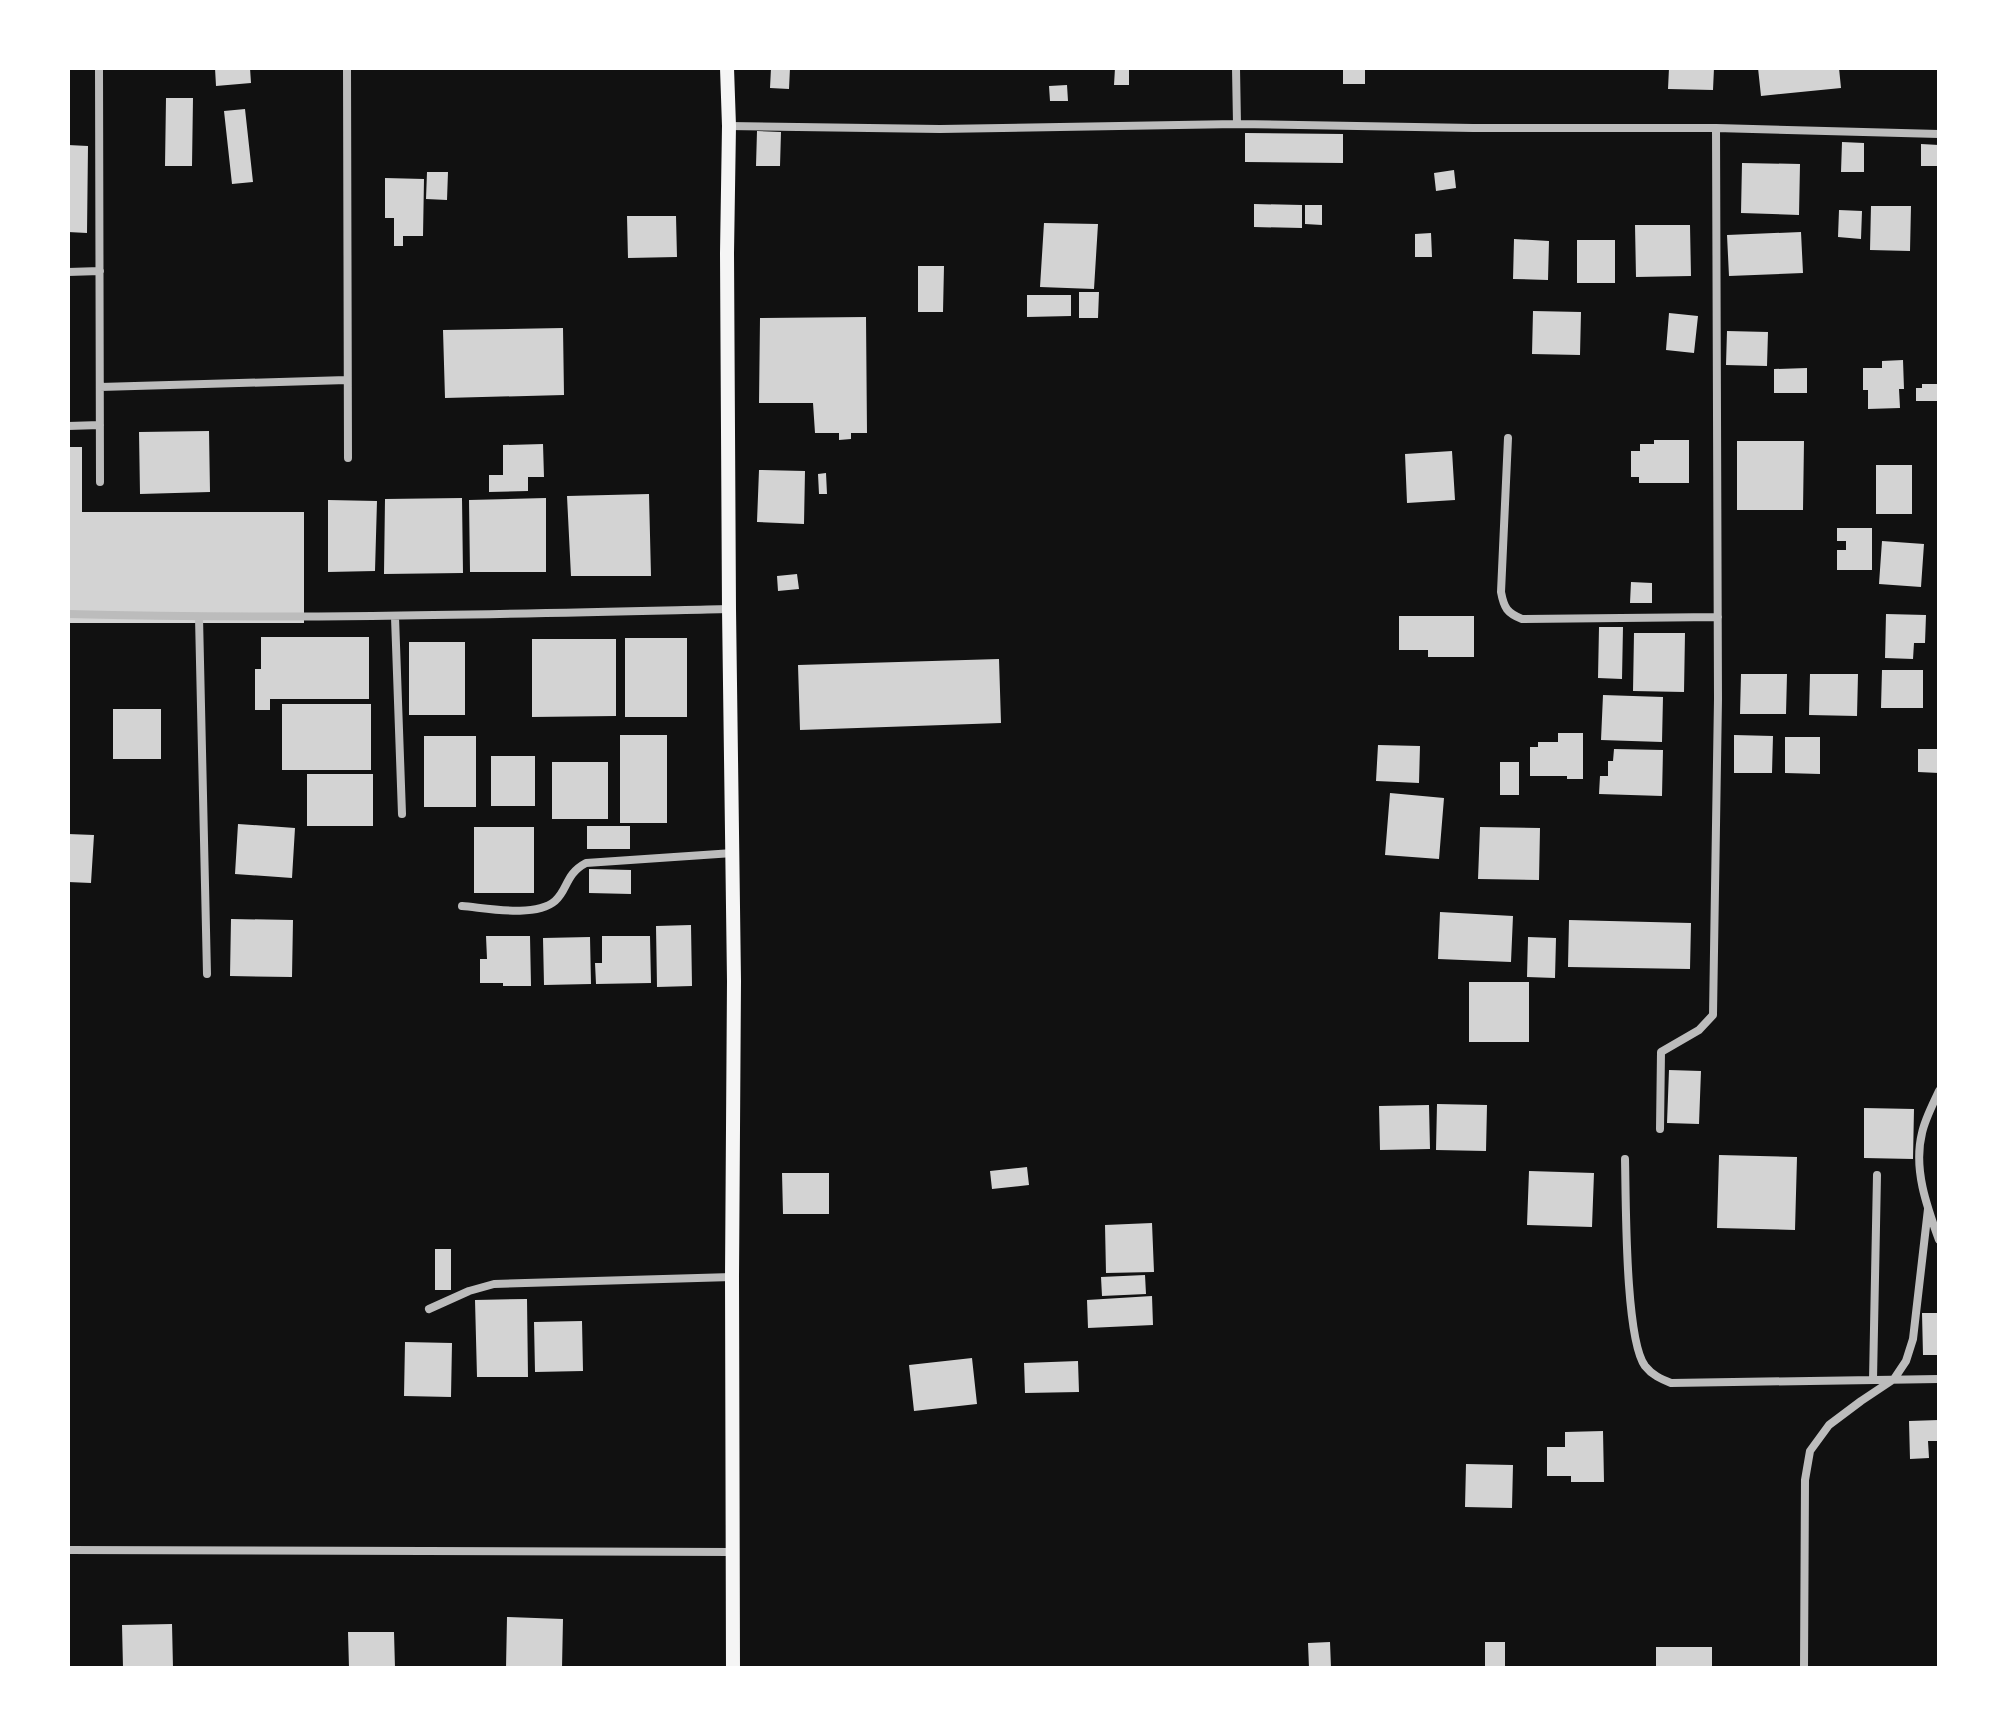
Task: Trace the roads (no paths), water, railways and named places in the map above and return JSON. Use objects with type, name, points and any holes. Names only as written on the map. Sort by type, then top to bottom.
[{"type":"main road","points":[[727,68],[733,853],[733,1668]]},
{"type":"street","points":[[99,68],[100,482]]},
{"type":"street","points":[[347,68],[348,458]]},
{"type":"street","points":[[1236,68],[1237,124]]},
{"type":"street","points":[[729,126],[940,129],[1237,124],[1716,128],[1939,134]]},
{"type":"street","points":[[1660,1129],[1661,1052],[1699,1030],[1713,1015],[1718,617],[1716,128]]},
{"type":"street","points":[[68,272],[100,271]]},
{"type":"street","points":[[100,387],[347,380]]},
{"type":"street","points":[[68,426],[100,425]]},
{"type":"street","points":[[1508,438],[1501,592],[1509,614],[1522,619],[1718,617]]},
{"type":"street","points":[[68,614],[395,617],[729,609]]},
{"type":"street","points":[[199,617],[207,974]]},
{"type":"street","points":[[395,617],[402,814]]},
{"type":"street","points":[[462,906],[541,908],[556,900],[576,868],[586,863],[733,853]]},
{"type":"street","points":[[1939,1091],[1922,1133],[1920,1153],[1921,1182],[1939,1240]]},
{"type":"street","points":[[1625,1159],[1630,1295],[1637,1350],[1645,1366],[1657,1377],[1671,1383],[1939,1379]]},
{"type":"street","points":[[1873,1380],[1877,1175]]},
{"type":"street","points":[[1804,1668],[1805,1480],[1810,1451],[1829,1425],[1894,1379],[1906,1361],[1913,1339],[1928,1209]]},
{"type":"street","points":[[429,1309],[469,1291],[494,1284],[732,1277]]},
{"type":"street","points":[[68,1550],[732,1552]]}]
